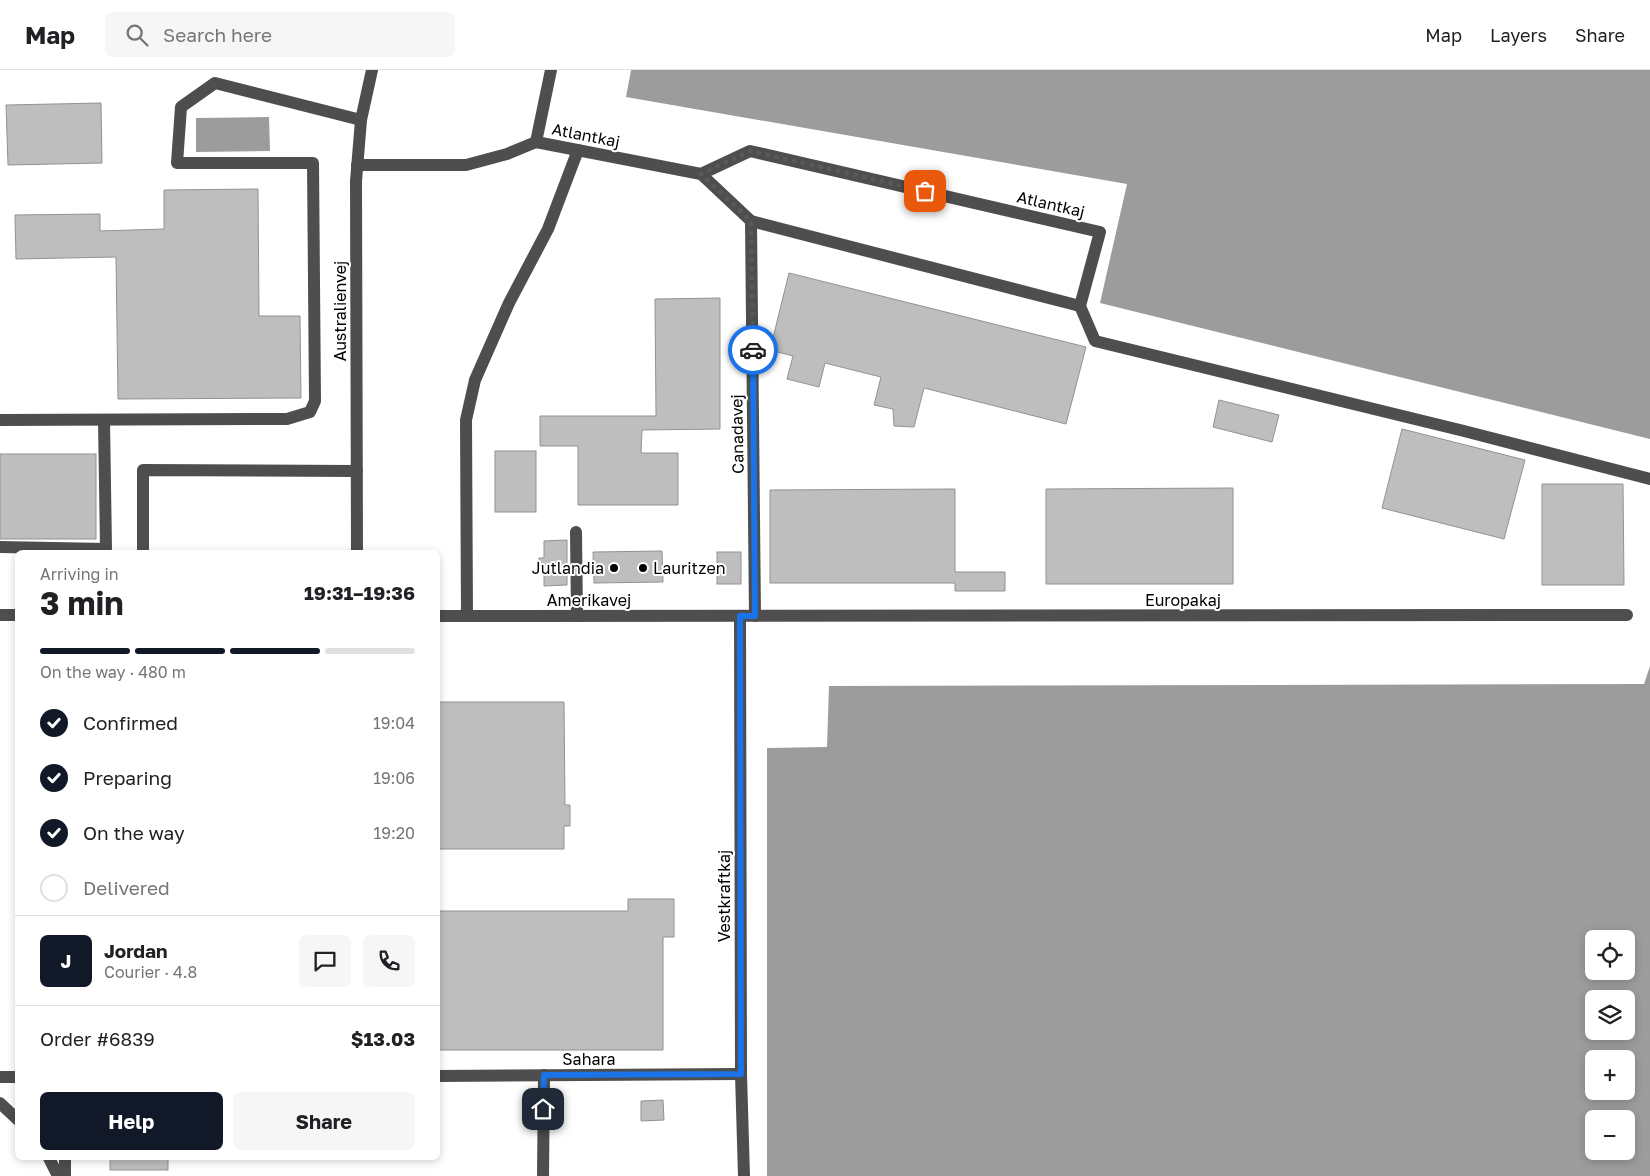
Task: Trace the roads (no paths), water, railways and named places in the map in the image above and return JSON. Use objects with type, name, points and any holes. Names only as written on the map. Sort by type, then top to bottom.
[{"type":"street","name":"Australienvej","points":[[357,550],[357,164],[361,120],[372,70]]},
{"type":"street","name":"Atlantkaj","points":[[551,70],[536,142],[701,174],[750,151],[1100,232],[1080,306]]},
{"type":"street","points":[[0,420],[287,419],[310,412],[315,401],[313,163],[177,163],[181,107],[215,83],[361,120]]},
{"type":"street","points":[[357,164],[466,165],[507,154],[536,142]]},
{"type":"street","points":[[467,616],[466,420],[475,380],[509,302],[548,229],[578,150]]},
{"type":"street","points":[[701,174],[751,221],[1080,306],[1094,341],[1464,431],[1650,479]]},
{"type":"street","name":"Canadavej","points":[[751,221],[755,616]]},
{"type":"street","points":[[0,547],[106,549],[104,420]]},
{"type":"street","points":[[143,550],[143,470],[357,471]]},
{"type":"street","points":[[576,532],[577,616]]},
{"type":"street","points":[[0,615],[15,615]]},
{"type":"street","name":"Europakaj","points":[[740,616],[1628,615]]},
{"type":"street","name":"Amerikavej","points":[[440,616],[740,616]]},
{"type":"street","name":"Vestkraftkaj","points":[[740,616],[741,1074],[744,1176]]},
{"type":"street","name":"Sahara","points":[[440,1076],[741,1074]]},
{"type":"street","points":[[543,1176],[544,1075]]},
{"type":"street","points":[[0,1077],[15,1077]]},
{"type":"street","points":[[0,1104],[15,1117]]},
{"type":"street","points":[[51,1160],[58,1176]]},
{"type":"street","points":[[65,1160],[65,1176]]},
{"type":"place","name":"Jutlandia","points":[[614,568]]},
{"type":"place","name":"Lauritzen","points":[[643,568]]}]
